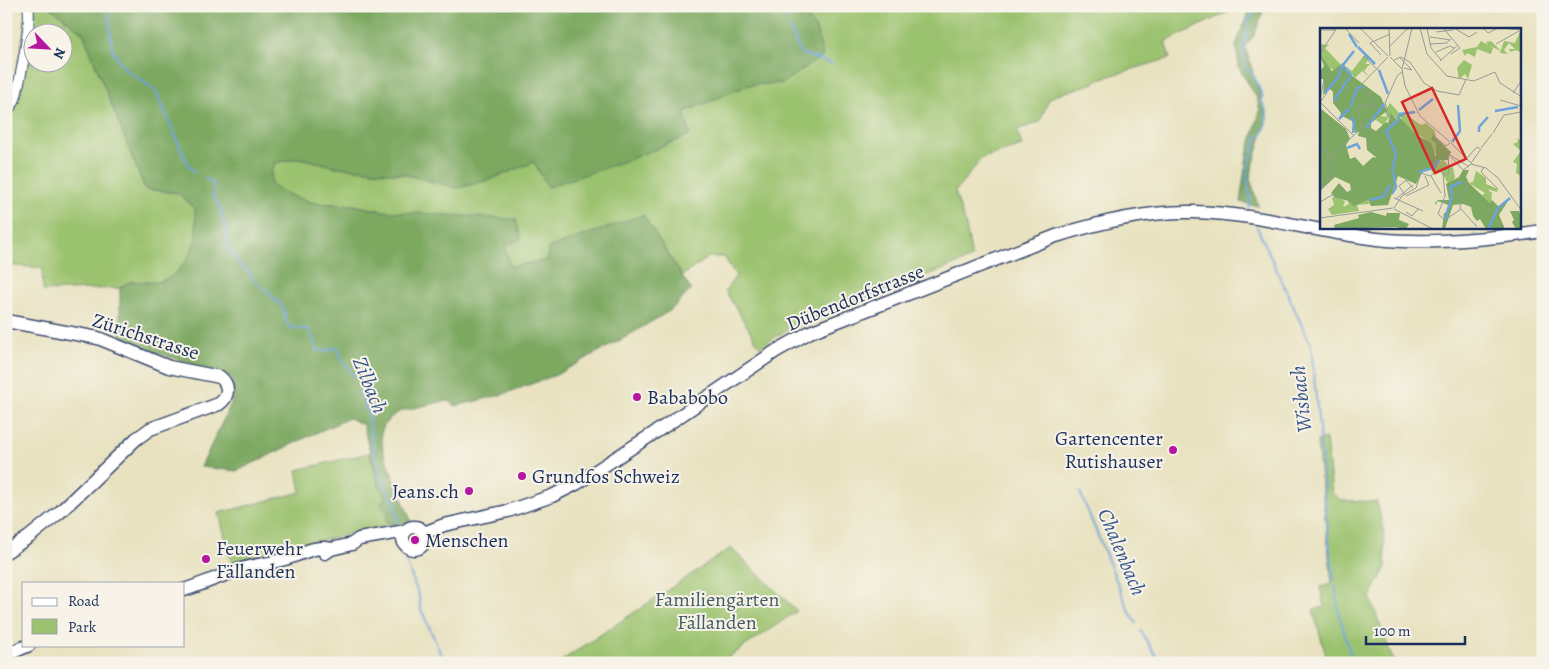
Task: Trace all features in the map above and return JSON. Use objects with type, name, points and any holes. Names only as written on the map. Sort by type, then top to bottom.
[{"type":"main road","name":"Dübendorfstrasse","points":[[424,533],[444,525],[508,510],[552,496],[589,476],[776,351],[810,332],[1056,236],[1107,222],[1170,212],[1194,212],[1248,217],[1377,239],[1431,241],[1543,231]]},
{"type":"main road","name":"Zürichstrasse","points":[[6,321],[106,340],[169,367],[216,376],[222,379],[227,389],[224,400],[219,404],[150,430],[136,439],[60,512],[29,537],[6,552]]},
{"type":"main road","name":"Dübendorfstrasse","points":[[185,590],[243,568],[291,557],[299,559],[352,544],[359,539],[370,536],[405,537],[416,527],[424,533],[425,542],[419,548],[410,549],[405,537]]},
{"type":"main road","points":[[6,654],[26,646]]},
{"type":"street","points":[[6,112],[15,99],[29,28],[30,13],[28,6]]},
{"type":"green space","points":[[28,6],[49,6],[69,22],[25,22]]},
{"type":"green space","points":[[49,6],[808,6],[802,11],[816,29],[823,56],[782,83],[749,85],[684,112],[690,135],[631,159],[548,187],[534,162],[489,180],[457,188],[403,174],[337,167],[300,158],[275,163],[271,172],[271,185],[292,196],[314,203],[353,205],[382,211],[516,219],[521,239],[505,246],[510,267],[548,260],[548,248],[643,215],[691,290],[671,310],[556,375],[501,395],[455,406],[451,402],[445,401],[401,411],[391,417],[381,433],[383,451],[411,521],[396,525],[386,522],[387,512],[381,504],[385,496],[379,487],[363,425],[349,418],[237,471],[201,467],[233,399],[232,378],[120,340],[120,288],[125,284],[135,281],[156,282],[167,279],[183,265],[196,237],[195,209],[178,193],[145,189],[83,33],[72,24],[72,22],[69,22]]},
{"type":"green space","points":[[808,6],[883,6],[887,13],[895,6],[1241,6],[1165,42],[1170,58],[1096,80],[1094,83],[1049,99],[1040,122],[1017,130],[1022,146],[982,158],[955,192],[966,226],[972,258],[790,328],[760,347],[725,291],[736,276],[724,257],[709,257],[682,276],[643,215],[549,260],[509,267],[505,246],[382,211],[353,205],[314,203],[292,196],[271,185],[271,172],[275,163],[300,158],[337,167],[403,174],[457,188],[489,180],[534,162],[548,187],[690,135],[684,112],[749,85],[782,83],[822,56],[816,29],[802,10]]},
{"type":"green space","points":[[1250,6],[1265,6],[1254,36],[1245,46],[1267,118],[1250,177],[1258,206],[1240,202],[1247,155],[1260,111],[1257,98],[1239,68],[1236,45]]},
{"type":"green space","points":[[72,24],[83,33],[145,189],[178,193],[195,209],[196,237],[183,265],[167,279],[156,282],[135,281],[125,284],[120,288],[43,291],[42,268],[6,265],[6,112],[11,106],[22,41],[22,72],[72,72]]},
{"type":"green space","points":[[1326,439],[1332,493],[1340,500],[1377,502],[1383,527],[1386,567],[1370,597],[1394,663],[1328,663],[1313,610],[1324,607],[1320,587],[1332,584],[1317,441]]},
{"type":"green space","points":[[369,453],[396,523],[231,562],[219,513],[301,492],[297,470]]},
{"type":"green space","name":"Familiengärten Fällanden","points":[[731,548],[797,611],[720,663],[558,663]]},
{"type":"waterway","name":"Zilbach","points":[[108,6],[112,49],[125,69],[156,91],[187,163],[195,173]]},
{"type":"waterway","name":"Chalenbach","points":[[784,6],[784,17],[786,19]]},
{"type":"waterway","name":"Wisbach","points":[[1249,207],[1250,197],[1246,175],[1257,138],[1265,128],[1267,113],[1261,100],[1263,97],[1253,74],[1245,67],[1243,46],[1249,29],[1248,21],[1258,6]]},
{"type":"waterway","name":"Chalenbach","points":[[790,28],[800,53],[832,64]]},
{"type":"waterway","name":"Zilbach","points":[[205,178],[214,184],[213,195],[219,206],[226,230],[228,248],[240,265],[250,273],[254,281],[283,307],[286,322],[291,328],[309,329],[317,350],[326,351],[338,347],[342,360],[354,376]]},
{"type":"waterway","name":"Wisbach","points":[[1257,227],[1311,345],[1328,535],[1334,580]]},
{"type":"waterway","name":"Zilbach","points":[[359,392],[368,413],[371,437],[380,476],[395,503],[398,522]]},
{"type":"waterway","name":"Chalenbach","points":[[1080,492],[1128,609],[1136,623]]},
{"type":"waterway","name":"Zilbach","points":[[406,561],[419,596],[420,607],[445,663]]},
{"type":"waterway","name":"Wisbach","points":[[1335,585],[1339,614],[1353,663]]},
{"type":"waterway","name":"Chalenbach","points":[[1141,631],[1160,663]]},
{"type":"place","name":"Bababobo","points":[[637,397]]},
{"type":"place","name":"Gartencenter Rutishauser","points":[[1173,450]]},
{"type":"place","name":"Grundfos Schweiz","points":[[522,476]]},
{"type":"place","name":"Jeans.ch","points":[[469,491]]},
{"type":"place","name":"Menschen","points":[[415,540]]},
{"type":"place","name":"Feuerwehr Fällanden","points":[[206,559]]}]
